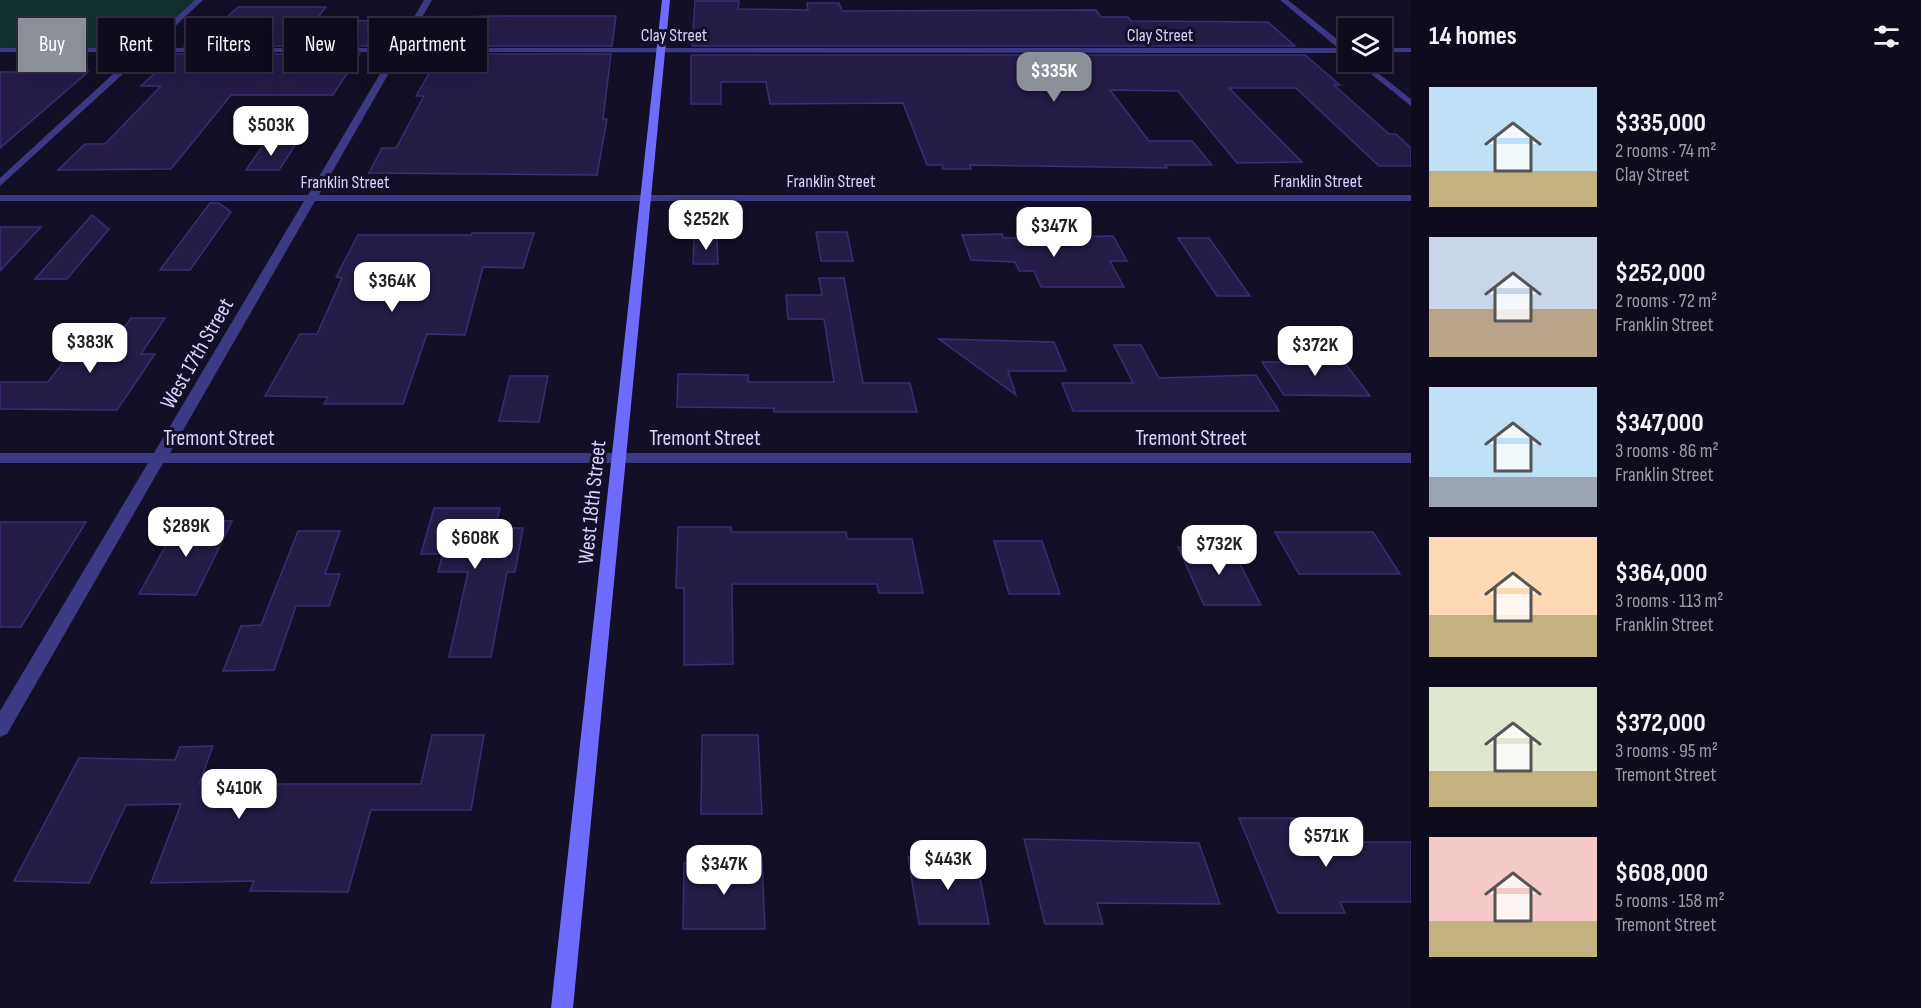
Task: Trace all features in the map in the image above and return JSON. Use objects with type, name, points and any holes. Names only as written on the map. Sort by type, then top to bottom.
[{"type":"main road","name":"West 18th Street","points":[[562,1008],[666,0]]},
{"type":"street","points":[[174,23],[199,0]]},
{"type":"street","name":"West 17th Street","points":[[418,18],[428,0]]},
{"type":"street","points":[[1284,0],[1338,43]]},
{"type":"street","name":"Clay Street","points":[[0,50],[98,50]]},
{"type":"street","name":"Clay Street","points":[[174,50],[369,50]]},
{"type":"street","name":"Clay Street","points":[[487,50],[1338,51]]},
{"type":"street","points":[[1392,50],[1411,50]]},
{"type":"street","points":[[0,183],[121,72]]},
{"type":"street","name":"West 17th Street","points":[[0,728],[386,72]]},
{"type":"street","points":[[1372,72],[1411,103]]},
{"type":"street","name":"Franklin Street","points":[[0,198],[1411,198]]},
{"type":"street","name":"Tremont Street","points":[[0,458],[1411,458]]},
{"type":"green space","points":[[0,0],[199,0],[174,23],[174,18],[98,18],[98,50],[86,50],[86,18],[18,18],[18,50],[0,50]]},
{"type":"building","points":[[695,1],[739,1],[738,9],[808,10],[807,3],[839,3],[842,11],[1096,10],[1101,17],[1128,17],[1131,21],[1268,22],[1295,46],[692,46]]},
{"type":"building","points":[[238,7],[326,7],[318,18],[284,18],[284,46],[272,46],[272,18],[226,18]]},
{"type":"building","points":[[616,16],[612,46],[487,46],[487,18],[461,17]]},
{"type":"building","points":[[357,21],[369,21],[369,41],[366,46],[357,46]]},
{"type":"building","points":[[186,54],[186,72],[272,72],[272,54],[284,54],[284,72],[348,72],[333,95],[231,95],[171,169],[58,170],[85,144],[105,144],[161,86],[141,86],[156,72],[174,72],[174,55]]},
{"type":"building","points":[[487,54],[611,54],[603,119],[607,119],[597,175],[369,173],[382,148],[396,148],[424,96],[416,96],[430,72],[487,72]]},
{"type":"building","points":[[691,55],[1305,55],[1340,85],[1334,85],[1389,134],[1396,134],[1411,148],[1411,166],[1379,166],[1296,88],[1229,88],[1302,162],[1237,163],[1178,91],[1110,90],[1149,141],[1192,141],[1212,165],[1165,165],[1167,168],[970,165],[971,169],[943,169],[942,165],[927,165],[903,103],[770,104],[766,82],[721,82],[721,104],[691,104]]},
{"type":"building","points":[[0,72],[88,72],[0,148]]},
{"type":"building","points":[[264,144],[296,144],[279,170],[246,170]]},
{"type":"building","points":[[210,203],[219,203],[231,212],[190,270],[160,270]]},
{"type":"building","points":[[92,215],[109,229],[67,279],[35,279]]},
{"type":"building","points":[[0,227],[41,227],[0,271]]},
{"type":"building","points":[[816,232],[847,232],[853,261],[821,261]]},
{"type":"building","points":[[472,233],[534,233],[523,268],[483,267],[465,335],[427,334],[403,404],[324,404],[328,397],[265,396],[300,334],[317,334],[342,278],[336,277],[358,235],[471,235]]},
{"type":"building","points":[[1002,234],[1003,238],[1113,236],[1127,261],[1110,261],[1124,287],[1041,287],[1034,271],[1019,271],[1015,262],[971,260],[962,235]]},
{"type":"building","points":[[694,238],[717,238],[718,264],[693,264]]},
{"type":"building","points":[[1178,238],[1209,238],[1250,296],[1217,296]]},
{"type":"building","points":[[819,278],[844,278],[863,383],[910,383],[917,412],[774,412],[774,408],[677,407],[678,374],[748,375],[748,382],[834,382],[824,319],[788,319],[786,295],[822,295]]},
{"type":"building","points":[[131,318],[165,318],[141,354],[155,354],[117,410],[0,409],[0,382],[48,382],[81,339],[115,340]]},
{"type":"building","points":[[939,339],[1054,342],[1066,371],[1008,371],[1016,395]]},
{"type":"building","points":[[1114,345],[1141,345],[1159,378],[1256,375],[1279,411],[1073,411],[1062,383],[1133,383]]},
{"type":"building","points":[[1289,357],[1341,358],[1370,396],[1284,395],[1262,362],[1292,362]]},
{"type":"building","points":[[510,376],[548,376],[539,422],[499,421]]},
{"type":"building","points":[[434,508],[500,508],[495,528],[523,528],[515,572],[507,572],[491,657],[449,657],[468,572],[438,572],[443,554],[421,554]]},
{"type":"building","points":[[180,520],[232,521],[196,595],[139,594]]},
{"type":"building","points":[[0,522],[86,522],[21,627],[0,627]]},
{"type":"building","points":[[678,527],[731,527],[731,532],[846,532],[847,539],[912,539],[923,593],[879,593],[877,584],[732,584],[733,664],[684,665],[684,588],[676,588]]},
{"type":"building","points":[[298,531],[340,531],[325,574],[340,574],[329,606],[296,606],[274,670],[223,671],[241,626],[261,625]]},
{"type":"building","points":[[1275,532],[1373,532],[1400,574],[1299,574]]},
{"type":"building","points":[[994,541],[1042,541],[1060,594],[1009,594]]},
{"type":"building","points":[[1178,547],[1231,547],[1261,605],[1204,605]]},
{"type":"building","points":[[432,735],[484,735],[471,810],[371,810],[348,892],[250,891],[254,881],[151,883],[181,804],[126,805],[89,883],[14,881],[79,758],[175,760],[180,747],[213,746],[199,784],[421,784]]},
{"type":"building","points":[[702,735],[758,735],[762,814],[701,814]]},
{"type":"building","points":[[1239,818],[1301,818],[1312,842],[1411,842],[1411,902],[1340,902],[1345,913],[1278,913]]},
{"type":"building","points":[[1024,839],[1199,843],[1220,904],[1097,903],[1103,924],[1045,924]]},
{"type":"building","points":[[908,857],[976,857],[989,924],[919,924]]},
{"type":"building","points":[[684,863],[762,863],[765,929],[683,929]]}]
